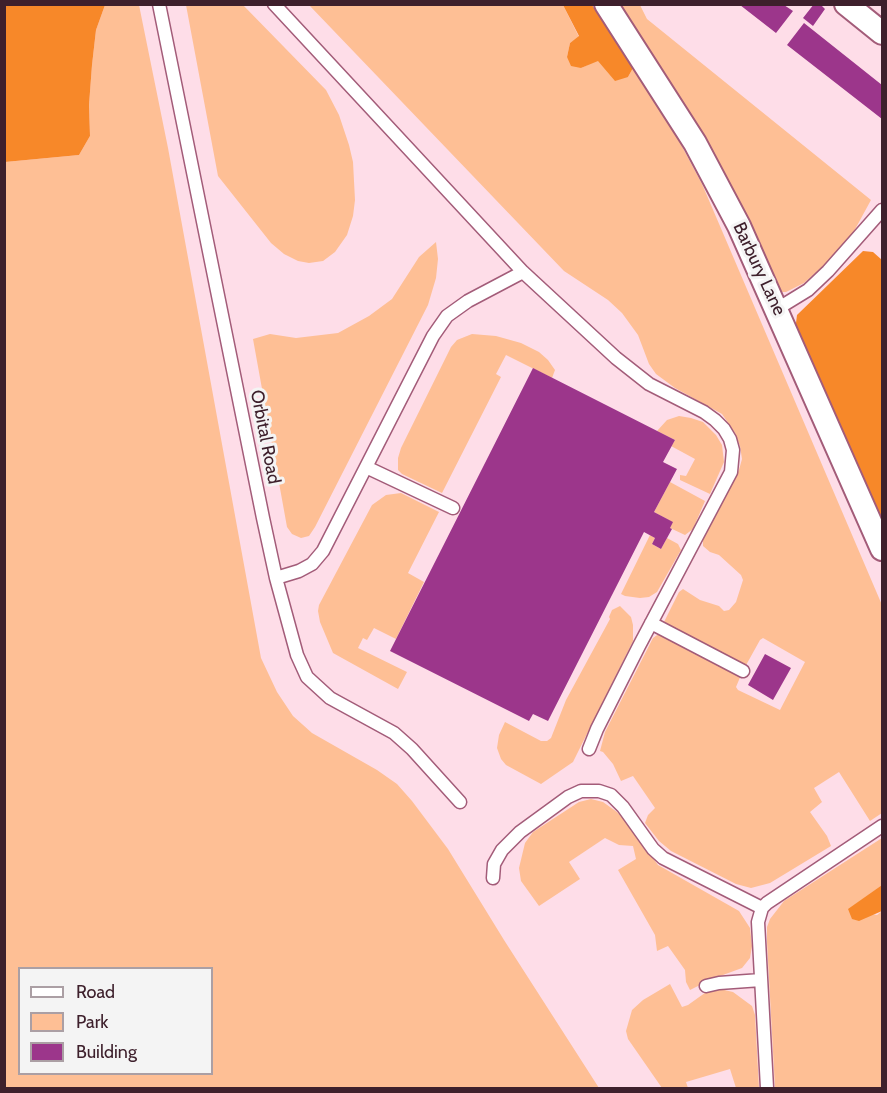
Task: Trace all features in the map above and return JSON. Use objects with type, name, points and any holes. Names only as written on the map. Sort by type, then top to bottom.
[{"type":"street","name":"Barbury Lane","points":[[606,4],[695,143],[739,226],[882,549]]},
{"type":"street","points":[[846,4],[882,33]]},
{"type":"lane","name":"Orbital Road","points":[[159,4],[276,578],[297,655],[308,677],[330,698],[394,733],[412,749],[460,802]]},
{"type":"lane","points":[[274,4],[523,272],[616,358],[649,384],[704,412],[724,429],[730,439],[733,450],[731,471],[651,623],[589,749]]},
{"type":"lane","points":[[777,309],[808,290],[882,210]]},
{"type":"lane","points":[[276,578],[299,571],[312,564],[323,551],[433,336],[447,316],[468,301],[523,272]]},
{"type":"lane","points":[[366,467],[453,508]]},
{"type":"lane","points":[[651,623],[743,671]]},
{"type":"lane","points":[[493,878],[494,864],[502,850],[520,832],[567,797],[580,791],[599,791],[610,795],[623,807],[653,849],[663,858],[762,909]]},
{"type":"lane","points":[[767,1089],[758,922],[762,909],[766,903],[882,826]]},
{"type":"lane","points":[[706,986],[719,982],[761,980]]},
{"type":"green space","points":[[105,5],[139,5],[168,148],[261,658],[277,692],[293,716],[312,733],[377,770],[397,784],[412,801],[448,849],[599,1088],[5,1088],[5,162],[79,155],[90,136],[89,105],[96,30]]},
{"type":"green space","points":[[186,5],[243,5],[326,90],[339,115],[349,145],[353,162],[355,200],[347,235],[335,252],[323,261],[309,263],[298,261],[284,254],[271,243],[218,176]]},
{"type":"green space","points":[[309,5],[563,5],[579,37],[570,43],[567,57],[581,68],[598,60],[628,77],[633,68],[677,137],[702,184],[882,605],[882,813],[870,821],[839,772],[814,788],[822,802],[810,812],[827,836],[831,846],[770,883],[751,888],[736,884],[671,851],[659,841],[645,823],[648,815],[655,808],[633,776],[621,781],[613,764],[600,751],[605,732],[653,638],[660,633],[741,675],[736,687],[738,690],[780,710],[805,662],[763,638],[745,667],[667,626],[664,622],[679,592],[683,589],[700,600],[719,606],[724,611],[729,610],[736,602],[743,580],[741,575],[719,555],[703,546],[703,540],[739,470],[742,459],[735,433],[722,414],[675,388],[656,374],[649,364],[638,335],[622,313],[608,300],[564,271]]},
{"type":"green space","points":[[615,5],[640,5],[647,19],[871,200],[853,233],[837,254],[804,283],[786,292],[778,292]]},
{"type":"green space","points":[[436,242],[438,259],[436,278],[428,305],[315,527],[309,536],[301,538],[292,534],[287,527],[253,339],[270,334],[296,338],[338,333],[369,316],[392,299],[419,257]]},
{"type":"green space","points":[[472,334],[496,336],[521,343],[539,352],[555,370],[552,378],[506,355],[496,374],[501,377],[442,493],[402,474],[398,470],[398,458],[451,347],[457,340]]},
{"type":"green space","points":[[679,416],[703,422],[722,445],[724,462],[710,494],[680,480],[680,475],[686,476],[695,459],[671,446],[675,440],[657,431],[667,420]]},
{"type":"green space","points":[[670,482],[705,501],[693,529],[685,535],[670,528],[672,522],[654,512]]},
{"type":"green space","points":[[401,493],[439,512],[408,573],[424,582],[396,639],[374,628],[367,640],[363,638],[358,648],[407,672],[398,689],[333,653],[320,622],[318,611],[319,605],[372,505],[386,495]]},
{"type":"green space","points":[[650,535],[655,538],[652,544],[661,549],[667,538],[678,544],[681,550],[657,592],[649,597],[625,596],[621,594]]},
{"type":"green space","points":[[620,606],[631,617],[633,641],[573,762],[541,784],[506,765],[497,748],[499,735],[505,722],[541,741],[551,738],[566,700],[610,619],[612,610]]},
{"type":"green space","points":[[591,799],[603,802],[617,812],[658,865],[739,911],[750,928],[752,946],[750,958],[742,968],[690,990],[686,982],[685,970],[668,946],[657,951],[655,935],[618,870],[636,859],[633,846],[619,845],[605,838],[569,862],[580,879],[539,906],[521,881],[519,868],[525,843],[533,832],[579,802]]},
{"type":"green space","points":[[882,838],[882,885],[848,910],[877,915],[882,911],[882,1088],[775,1088],[767,942],[767,927],[770,919],[784,901]]},
{"type":"green space","points":[[670,984],[682,1007],[709,990],[720,989],[733,992],[752,1006],[755,1015],[759,1088],[736,1088],[730,1069],[686,1082],[688,1088],[662,1088],[628,1039],[626,1031],[632,1010],[643,1000]]},
{"type":"shaded area","points":[[5,4],[105,5],[96,30],[89,105],[90,136],[79,155],[5,162]]},
{"type":"shaded area","points":[[563,5],[592,5],[633,68],[628,77],[615,81],[598,61],[581,68],[571,66],[567,57],[570,43],[579,36]]},
{"type":"shaded area","points":[[863,251],[873,252],[882,260],[882,523],[795,331],[797,315]]},
{"type":"shaded area","points":[[882,885],[882,911],[859,921],[852,919],[848,909]]},
{"type":"building","points":[[814,4],[820,4],[825,9],[813,26],[803,18]]},
{"type":"building","points":[[740,5],[784,5],[793,11],[776,33]]},
{"type":"building","points":[[804,23],[882,85],[882,119],[787,45]]},
{"type":"building","points":[[533,368],[675,440],[663,462],[677,469],[654,512],[673,522],[670,528],[672,529],[661,549],[652,544],[655,538],[644,532],[548,721],[533,714],[529,721],[390,651]]},
{"type":"building","points":[[765,654],[791,668],[773,700],[748,685]]}]
